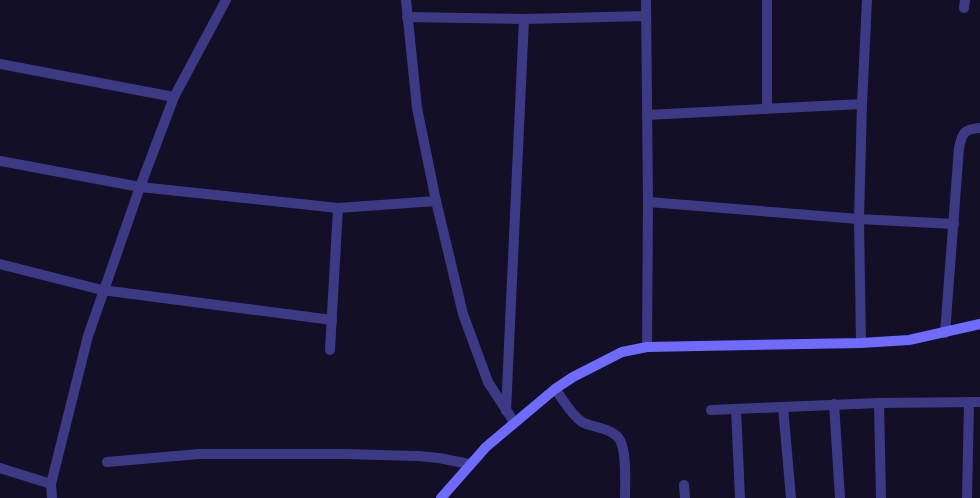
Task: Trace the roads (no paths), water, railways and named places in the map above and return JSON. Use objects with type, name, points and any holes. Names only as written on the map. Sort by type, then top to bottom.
[{"type":"main road","points":[[441,498],[469,464],[514,422],[555,389],[573,377],[622,352],[647,347],[861,343],[909,340],[980,324]]},
{"type":"street","points":[[52,498],[51,484],[88,336],[102,290],[174,97],[226,0]]},
{"type":"street","points":[[406,0],[417,108],[436,201],[463,314],[488,382],[506,412],[514,422]]},
{"type":"street","points":[[646,0],[648,202],[647,347]]},
{"type":"street","points":[[767,0],[767,109]]},
{"type":"street","points":[[861,343],[859,219],[862,104],[867,0]]},
{"type":"street","points":[[407,16],[524,19],[646,16]]},
{"type":"street","points":[[506,412],[524,19]]},
{"type":"street","points":[[0,64],[174,97]]},
{"type":"street","points":[[647,114],[862,104]]},
{"type":"street","points":[[945,333],[959,148],[962,135],[970,129],[980,128]]},
{"type":"street","points":[[0,161],[140,187],[338,208],[436,201]]},
{"type":"street","points":[[648,202],[859,219],[954,224]]},
{"type":"street","points":[[330,350],[338,208]]},
{"type":"street","points":[[0,264],[102,290],[332,320]]},
{"type":"street","points":[[555,389],[578,418],[612,433],[619,439],[623,447],[626,498]]},
{"type":"street","points":[[968,498],[969,402]]},
{"type":"street","points":[[711,410],[834,404],[980,402]]},
{"type":"street","points":[[879,403],[881,498]]},
{"type":"street","points":[[834,404],[840,498]]},
{"type":"street","points":[[783,406],[791,498]]},
{"type":"street","points":[[736,409],[740,498]]},
{"type":"street","points":[[107,462],[199,454],[336,454],[418,456],[439,458],[469,464]]},
{"type":"street","points":[[0,468],[51,484]]},
{"type":"street","points":[[684,485],[685,498]]}]
